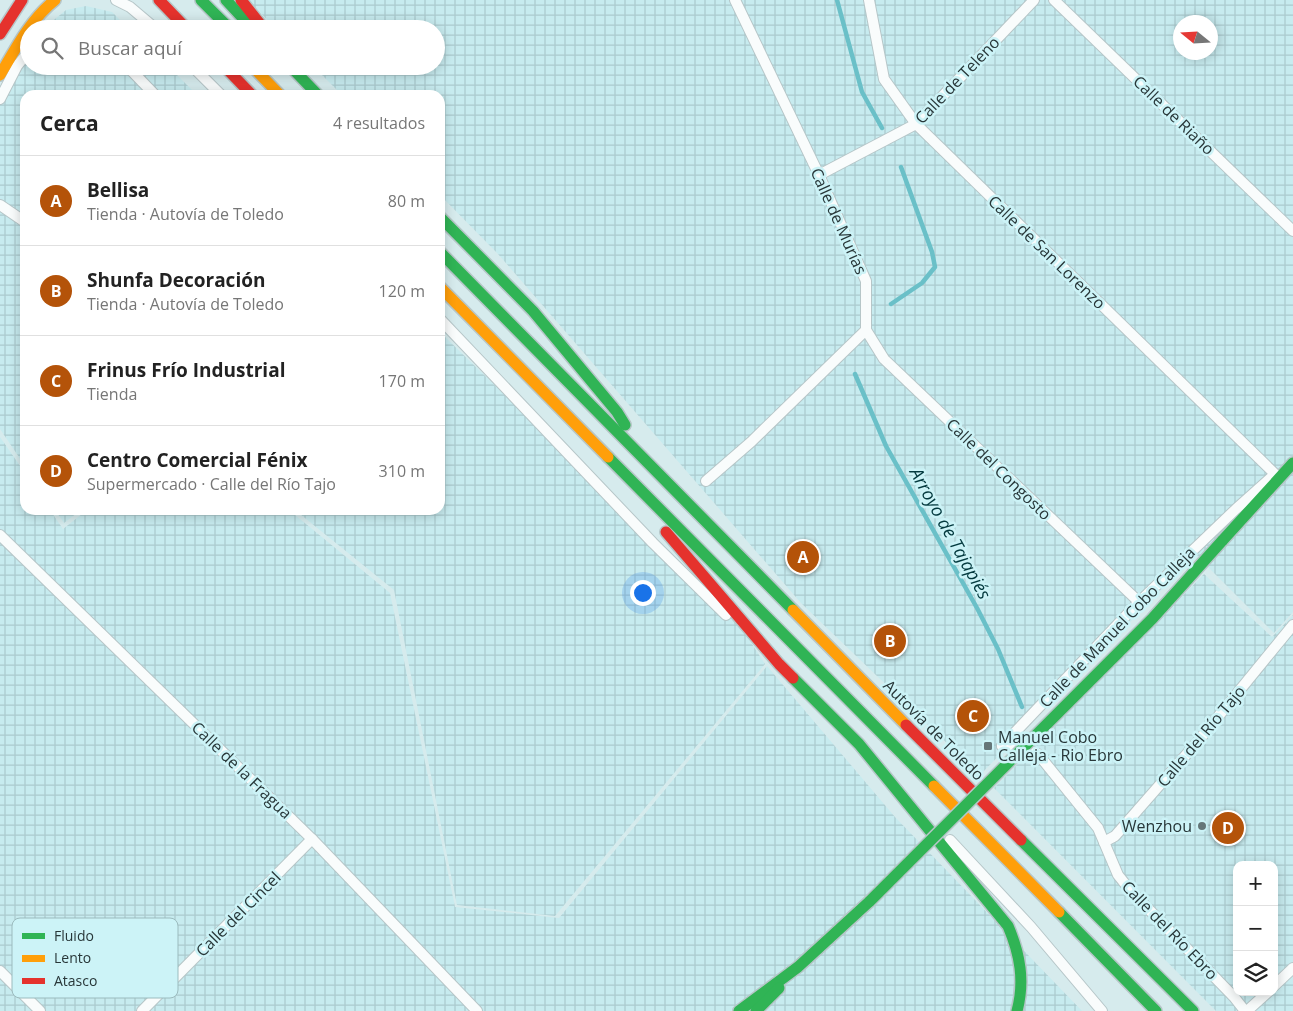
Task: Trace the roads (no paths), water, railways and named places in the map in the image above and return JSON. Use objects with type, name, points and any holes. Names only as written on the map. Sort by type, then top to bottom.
[{"type":"main road","points":[[3,29],[22,0]]},
{"type":"main road","points":[[37,20],[40,14],[55,0]]},
{"type":"main road","points":[[160,0],[179,20]]},
{"type":"main road","points":[[187,0],[217,20]]},
{"type":"main road","points":[[201,0],[211,20]]},
{"type":"main road","points":[[226,0],[245,20]]},
{"type":"main road","points":[[241,0],[257,20]]},
{"type":"main road","points":[[0,75],[14,62],[20,51]]},
{"type":"main road","points":[[233,75],[247,90]]},
{"type":"main road","points":[[263,75],[282,90]]},
{"type":"main road","points":[[273,75],[284,90]]},
{"type":"main road","points":[[299,75],[313,90]]},
{"type":"main road","points":[[445,222],[533,311],[617,412],[654,468]]},
{"type":"main road","points":[[445,257],[654,468]]},
{"type":"main road","points":[[445,292],[1156,1011]]},
{"type":"main road","name":"Calle de Manuel Cobo Calleja","points":[[739,1011],[798,967],[870,901],[1152,619],[1293,463]]},
{"type":"main road","name":"Autovía de Toledo","points":[[654,468],[1006,826],[1194,1011]]},
{"type":"main road","points":[[624,473],[661,526],[779,664],[859,744],[1008,926],[1017,945],[1021,966],[1022,989],[1017,1011]]},
{"type":"main road","points":[[756,1011],[762,1007],[798,967]]},
{"type":"street","points":[[116,0],[130,7],[145,20]]},
{"type":"street","name":"Calle de Murías","points":[[735,0],[819,176],[866,281],[866,330]]},
{"type":"street","name":"Calle de San Lorenzo","points":[[869,0],[884,79],[916,124],[1275,474]]},
{"type":"street","name":"Calle de Teleno","points":[[819,176],[916,124],[1034,0]]},
{"type":"street","name":"Calle de Riaño","points":[[1054,0],[1293,231]]},
{"type":"street","points":[[0,99],[14,62],[20,58]]},
{"type":"street","points":[[136,75],[150,90]]},
{"type":"street","points":[[201,75],[215,90]]},
{"type":"street","points":[[0,205],[20,219]]},
{"type":"street","points":[[445,324],[653,543],[723,613],[779,664]]},
{"type":"street","points":[[706,482],[866,330]]},
{"type":"street","name":"Calle del Congosto","points":[[866,330],[884,359],[1139,602]]},
{"type":"street","name":"Calle de Manuel Cobo Calleja","points":[[1002,746],[1139,602],[1236,509],[1293,459]]},
{"type":"street","name":"Calle de la Fragua","points":[[0,535],[312,839],[477,1011]]},
{"type":"street","name":"Calle del Río Tajo","points":[[1104,842],[1115,836],[1199,740],[1293,625]]},
{"type":"street","points":[[859,744],[1031,927],[1102,1011]]},
{"type":"street","name":"Calle del Río Ebro","points":[[1002,746],[1017,746],[1038,754],[1098,828],[1118,875],[1130,890],[1246,1011]]},
{"type":"street","name":"Calle del Cincel","points":[[178,975],[312,839]]},
{"type":"street","points":[[1278,982],[1293,968]]},
{"type":"street","points":[[0,971],[12,983]]},
{"type":"street","points":[[1246,1011],[1263,996]]},
{"type":"street","points":[[27,998],[40,1011]]},
{"type":"street","name":"Calle del Cincel","points":[[142,1011],[155,998]]},
{"type":"waterway","name":"Arroyo de Tajapiés","points":[[837,0],[862,92],[882,128]]},
{"type":"waterway","name":"Arroyo de Tajapiés","points":[[891,304],[922,283],[935,267],[932,252],[901,167]]},
{"type":"waterway","name":"Arroyo de Tajapiés","points":[[855,374],[886,446],[977,608],[998,649],[1022,707]]},
{"type":"place","name":"Bellisa","points":[[803,557]]},
{"type":"place","name":"Shunfa Decoración","points":[[890,641]]},
{"type":"place","name":"Frinus Frío Industrial","points":[[973,716]]},
{"type":"place","name":"Manuel Cobo Calleja - Rio Ebro","points":[[988,746]]},
{"type":"place","name":"Wenzhou","points":[[1202,826]]},
{"type":"place","name":"Centro Comercial Fénix","points":[[1228,828]]}]
